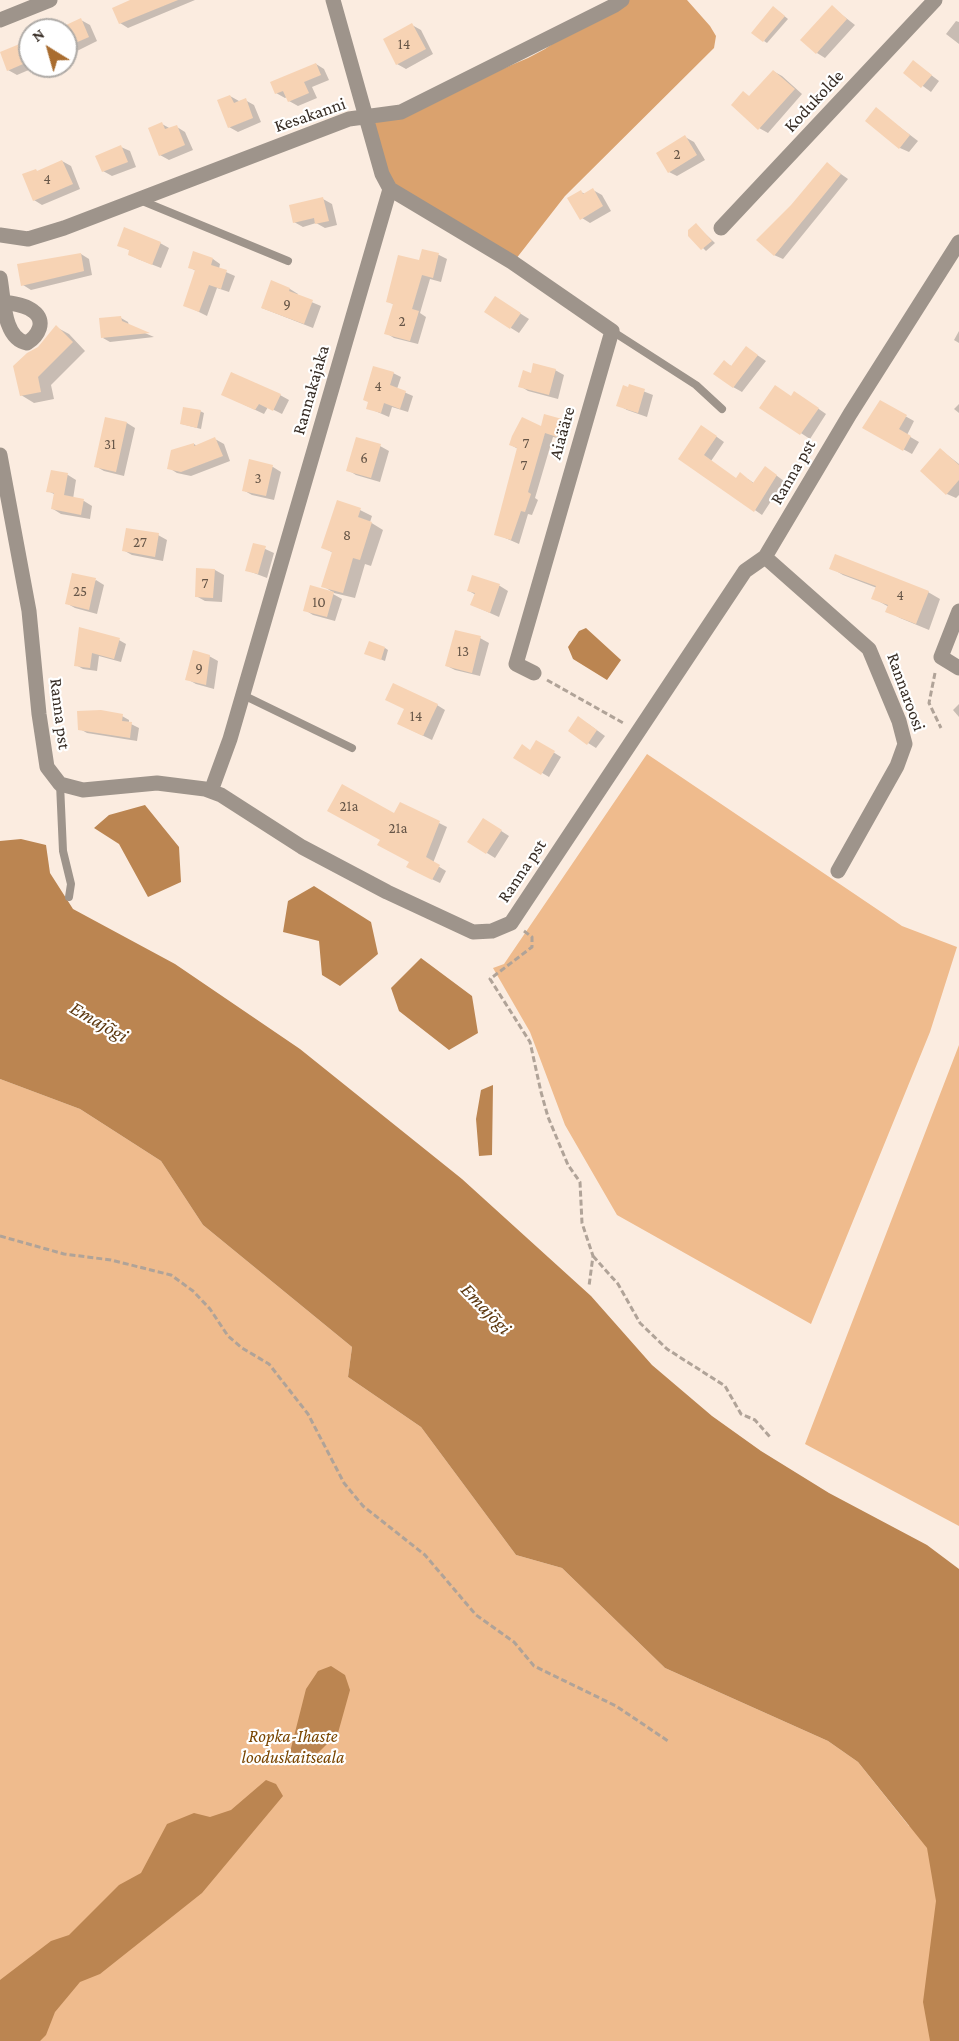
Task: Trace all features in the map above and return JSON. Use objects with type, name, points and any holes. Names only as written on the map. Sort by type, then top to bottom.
[{"type":"street","points":[[0,20],[50,0]]},
{"type":"street","points":[[333,0],[382,174],[390,189],[512,262],[612,331]]},
{"type":"street","name":"Kesakanni","points":[[0,235],[28,238],[64,228],[349,119],[401,112],[622,0]]},
{"type":"street","name":"Kodukolde","points":[[721,228],[935,0]]},
{"type":"street","name":"Rannakajaka","points":[[211,791],[230,739],[390,189]]},
{"type":"street","name":"Ranna pst","points":[[0,455],[29,611],[39,714],[47,767],[60,784],[83,790],[157,783],[211,791],[302,847],[387,892],[472,932],[492,931],[511,923],[745,571],[765,557],[850,414],[959,242]]},
{"type":"street","points":[[0,278],[4,302]]},
{"type":"street","name":"Aiaääre","points":[[534,673],[516,664],[612,331]]},
{"type":"street","name":"Rannaroosi","points":[[765,557],[869,649],[899,721],[905,744],[897,766],[838,871]]},
{"type":"street","points":[[959,611],[941,657],[959,668]]},
{"type":"lane","points":[[140,200],[288,261]]},
{"type":"lane","points":[[612,331],[696,385],[722,408]]},
{"type":"lane","points":[[243,695],[352,748]]},
{"type":"lane","points":[[60,784],[63,851],[71,884],[69,897]]},
{"type":"path","points":[[941,657],[932,680],[929,703],[941,728]]},
{"type":"path","points":[[534,673],[639,732]]},
{"type":"path","points":[[521,928],[532,937],[532,946],[490,979],[530,1042],[548,1117],[568,1165],[580,1182],[582,1223],[592,1256],[589,1286]]},
{"type":"path","points":[[0,1236],[64,1254],[111,1260],[171,1275],[193,1291],[210,1309],[228,1336],[242,1348],[269,1364],[308,1414],[344,1483],[363,1506],[425,1555],[476,1616],[514,1642],[534,1666],[616,1706],[668,1741]]},
{"type":"path","points":[[592,1256],[618,1284],[640,1323],[667,1349],[725,1386],[741,1414],[755,1420],[771,1438]]},
{"type":"green space","points":[[647,754],[902,926],[957,947],[930,1032],[811,1324],[617,1215],[565,1125],[530,1032],[493,968],[504,964]]},
{"type":"green space","points":[[959,1045],[959,1526],[805,1444]]},
{"type":"green space","name":"Ropka-Ihaste looduskaitseala","points":[[0,1079],[80,1109],[161,1161],[203,1225],[352,1347],[348,1377],[421,1427],[516,1555],[562,1568],[665,1668],[828,1741],[858,1762],[909,1826],[959,1817],[959,2041],[0,2041]]},
{"type":"shaded area","points":[[617,0],[687,0],[716,36],[714,48],[565,196],[512,264],[388,186],[368,126],[528,58]]},
{"type":"water","points":[[586,628],[621,660],[607,680],[573,659],[568,647],[579,631]]},
{"type":"water","points":[[145,805],[179,847],[181,882],[148,897],[119,844],[94,828],[109,815]]},
{"type":"water","name":"Emajõgi","points":[[21,839],[46,845],[50,873],[73,909],[175,964],[300,1049],[462,1179],[591,1296],[652,1365],[712,1416],[761,1451],[829,1493],[927,1545],[959,1569],[959,2041],[930,2041],[923,2002],[936,1901],[927,1848],[858,1762],[828,1741],[665,1668],[562,1568],[516,1555],[421,1427],[348,1377],[352,1347],[203,1225],[161,1161],[80,1109],[0,1079],[0,841]]},
{"type":"water","points":[[314,886],[371,922],[378,954],[340,986],[322,975],[319,941],[283,932],[288,901]]},
{"type":"water","points":[[421,958],[472,996],[478,1033],[449,1050],[399,1011],[391,988]]},
{"type":"water","points":[[493,1085],[492,1155],[479,1156],[476,1119],[481,1090]]},
{"type":"water","points":[[331,1666],[345,1675],[350,1690],[338,1733],[319,1752],[298,1762],[289,1756],[306,1689],[318,1671]]},
{"type":"water","points":[[266,1780],[276,1784],[283,1796],[202,1893],[100,1974],[80,1982],[55,2012],[46,2035],[40,2041],[0,2041],[0,1980],[51,1941],[69,1935],[119,1885],[141,1873],[167,1824],[194,1813],[210,1817],[231,1810]]},
{"type":"building","points":[[130,0],[178,0],[119,24],[112,8]]},
{"type":"building","points":[[832,5],[847,19],[816,54],[800,40]]},
{"type":"building","points":[[773,6],[785,16],[763,42],[751,33]]},
{"type":"building","points":[[81,18],[89,37],[78,42],[78,19]]},
{"type":"building","points":[[412,23],[426,49],[396,65],[383,39]]},
{"type":"building","points":[[18,45],[18,66],[7,71],[0,52]]},
{"type":"building","points":[[913,60],[932,75],[921,88],[903,73]]},
{"type":"building","points":[[316,63],[321,75],[304,82],[309,93],[288,102],[283,91],[275,94],[270,82]]},
{"type":"building","points":[[773,70],[795,89],[758,130],[731,105],[743,91],[749,96]]},
{"type":"building","points":[[230,95],[234,103],[246,98],[253,118],[228,128],[217,100]]},
{"type":"building","points":[[876,107],[910,135],[899,149],[865,121]]},
{"type":"building","points":[[162,122],[165,129],[177,125],[185,145],[159,156],[148,128]]},
{"type":"building","points":[[685,135],[697,155],[668,173],[656,153]]},
{"type":"building","points":[[121,145],[128,162],[102,172],[95,156]]},
{"type":"building","points":[[62,160],[73,184],[33,201],[22,174],[36,169],[37,171]]},
{"type":"building","points":[[827,162],[841,174],[774,256],[756,240],[791,205]]},
{"type":"building","points":[[593,188],[603,206],[580,220],[567,198],[581,190],[583,194]]},
{"type":"building","points":[[323,197],[329,221],[315,224],[314,218],[293,223],[289,205]]},
{"type":"building","points":[[696,223],[712,241],[701,250],[688,236],[688,230]]},
{"type":"building","points":[[124,227],[161,242],[152,265],[128,255],[129,250],[117,246]]},
{"type":"building","points":[[422,249],[439,253],[433,278],[422,275],[412,309],[419,311],[410,341],[384,334],[393,304],[386,302],[398,255],[419,260]]},
{"type":"building","points":[[193,251],[213,258],[211,265],[227,270],[221,289],[209,285],[199,312],[183,306],[195,270],[188,268]]},
{"type":"building","points":[[81,253],[84,271],[21,286],[17,264]]},
{"type":"building","points":[[271,280],[290,288],[289,291],[313,300],[304,324],[261,308]]},
{"type":"building","points":[[495,296],[521,313],[510,329],[484,312]]},
{"type":"building","points":[[121,316],[122,321],[150,333],[101,338],[99,318]]},
{"type":"building","points":[[56,325],[73,342],[38,377],[41,392],[20,396],[13,366],[27,353],[38,347]]},
{"type":"building","points":[[746,346],[758,355],[733,388],[713,374],[724,360],[731,366]]},
{"type":"building","points":[[533,363],[556,369],[549,395],[518,387],[523,370],[531,373]]},
{"type":"building","points":[[373,366],[394,372],[390,385],[406,391],[400,409],[384,403],[381,413],[366,409],[368,402],[363,400]]},
{"type":"building","points":[[231,372],[281,394],[273,411],[259,404],[255,410],[221,395]]},
{"type":"building","points":[[629,384],[645,389],[638,413],[616,406],[623,385],[628,387]]},
{"type":"building","points":[[775,385],[791,396],[794,391],[819,408],[800,435],[759,408]]},
{"type":"building","points":[[880,400],[907,415],[899,429],[911,436],[903,451],[862,428]]},
{"type":"building","points":[[183,407],[201,410],[197,428],[180,424]]},
{"type":"building","points":[[544,414],[562,419],[557,437],[545,433],[528,492],[531,494],[525,512],[521,511],[511,540],[494,535],[517,448],[509,445],[512,436],[522,417],[541,426]]},
{"type":"building","points":[[105,417],[127,422],[116,472],[94,467]]},
{"type":"building","points":[[701,425],[717,436],[704,455],[736,478],[740,472],[753,483],[765,466],[777,475],[754,512],[678,459]]},
{"type":"building","points":[[215,437],[223,456],[181,472],[167,469],[171,450],[194,443],[194,446]]},
{"type":"building","points":[[356,437],[381,444],[371,478],[346,471]]},
{"type":"building","points":[[940,448],[959,465],[959,480],[946,495],[920,471]]},
{"type":"building","points":[[249,459],[273,465],[266,496],[242,491]]},
{"type":"building","points":[[51,470],[68,473],[64,495],[84,499],[81,515],[51,509],[54,493],[46,492]]},
{"type":"building","points":[[337,500],[361,508],[358,517],[372,522],[360,560],[353,558],[343,593],[321,587],[332,552],[321,548]]},
{"type":"building","points":[[126,528],[159,533],[155,557],[122,551]]},
{"type":"building","points":[[253,543],[266,546],[258,574],[245,571]]},
{"type":"building","points":[[835,554],[929,591],[916,624],[885,612],[888,605],[871,599],[876,586],[829,569]]},
{"type":"building","points":[[196,568],[215,569],[213,598],[195,597]]},
{"type":"building","points":[[72,573],[96,578],[89,610],[65,604]]},
{"type":"building","points":[[472,575],[500,584],[490,613],[470,605],[475,593],[467,591]]},
{"type":"building","points":[[310,585],[334,592],[327,617],[303,611]]},
{"type":"building","points":[[79,627],[120,638],[114,659],[92,653],[90,668],[74,666]]},
{"type":"building","points":[[455,630],[481,636],[472,673],[445,666]]},
{"type":"building","points":[[369,641],[385,647],[381,660],[364,654]]},
{"type":"building","points":[[193,650],[210,655],[206,685],[185,680]]},
{"type":"building","points":[[393,683],[438,704],[423,736],[397,724],[404,709],[385,700]]},
{"type":"building","points":[[101,710],[123,714],[122,721],[132,722],[130,738],[78,730],[77,711]]},
{"type":"building","points":[[578,716],[597,730],[587,745],[568,731]]},
{"type":"building","points":[[536,740],[555,751],[541,775],[513,758],[522,744],[530,750]]},
{"type":"building","points":[[342,784],[394,813],[400,802],[440,821],[426,857],[440,865],[432,880],[406,867],[409,862],[377,845],[380,840],[327,811]]},
{"type":"building","points":[[483,818],[502,830],[486,854],[467,842]]}]
